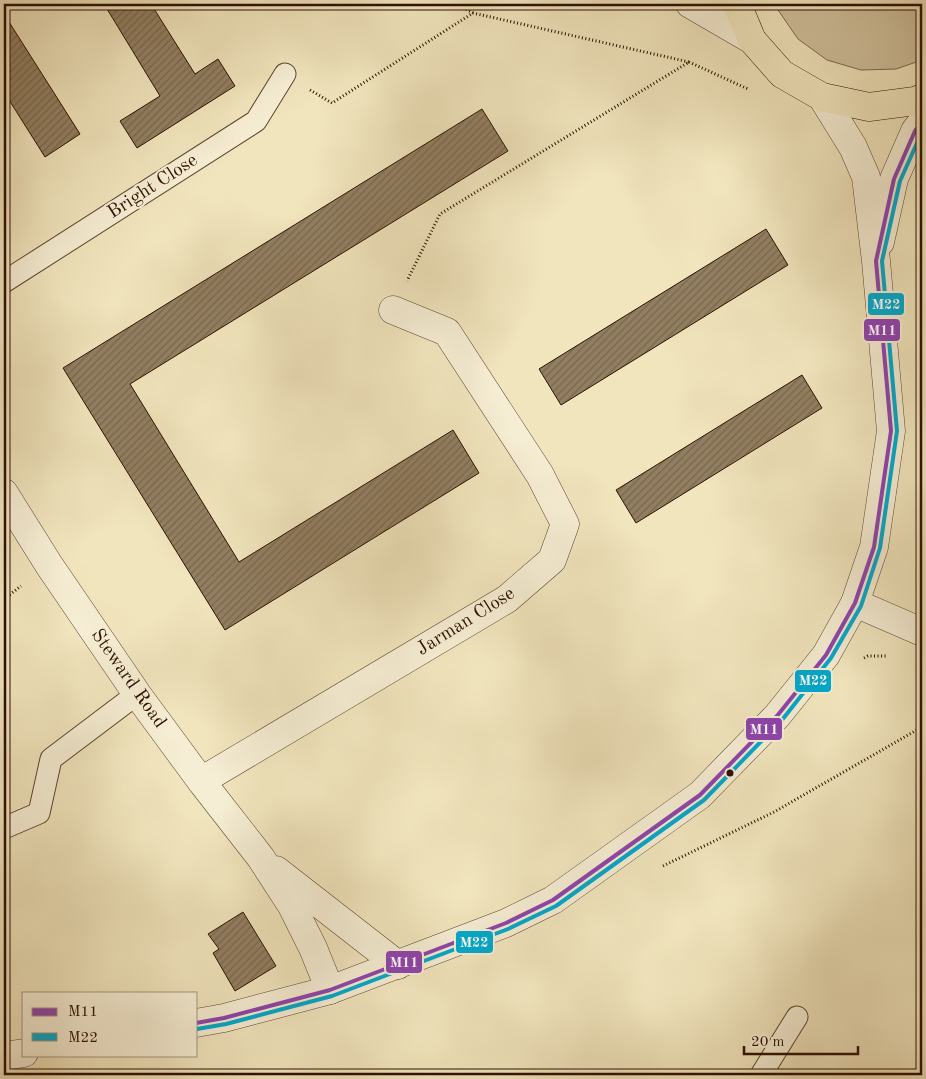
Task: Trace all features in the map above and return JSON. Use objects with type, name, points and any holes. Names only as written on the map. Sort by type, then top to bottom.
[{"type":"main road","points":[[737,4],[752,40],[782,74],[822,97],[869,107],[916,101],[922,98]]},
{"type":"street","points":[[690,4],[752,40]]},
{"type":"street","points":[[198,1023],[224,1018],[330,990],[506,924],[553,900],[700,795],[777,716],[826,656],[855,604],[874,547],[891,431],[876,261],[866,177],[853,148],[822,97]]},
{"type":"street","points":[[876,261],[894,179],[915,131],[922,122]]},
{"type":"street","name":"Jarman Close","points":[[201,781],[507,599],[552,560],[565,524],[540,475],[447,332],[392,310]]},
{"type":"street","name":"Steward Road","points":[[4,493],[49,565],[137,694],[261,858],[292,906],[313,948],[330,990]]},
{"type":"street","points":[[855,604],[922,632]]},
{"type":"street","name":"Steward Road","points":[[261,858],[398,965]]},
{"type":"street","points":[[4,1056],[22,1053]]},
{"type":"lane","name":"Bright Close","points":[[4,282],[256,121],[285,74]]},
{"type":"lane","points":[[4,828],[39,813],[51,760],[137,694]]},
{"type":"lane","points":[[761,1075],[797,1017]]},
{"type":"path","points":[[392,310],[440,214],[689,62],[473,12],[457,4]]},
{"type":"path","points":[[285,74],[332,103],[473,12]]},
{"type":"path","points":[[658,868],[774,812],[922,727]]},
{"type":"shaded area","points":[[776,4],[922,4],[922,60],[896,69],[861,70],[827,60],[798,39]]},
{"type":"building","points":[[104,4],[151,4],[195,74],[218,59],[235,86],[137,148],[120,121],[160,96]]},
{"type":"building","points":[[4,14],[80,134],[45,157],[4,92]]},
{"type":"building","points":[[482,109],[508,151],[130,384],[239,562],[453,430],[479,473],[225,630],[63,368]]},
{"type":"building","points":[[766,229],[788,265],[561,405],[539,369]]},
{"type":"building","points":[[802,375],[822,408],[636,523],[616,490]]},
{"type":"building","points":[[243,912],[276,966],[235,991],[213,953],[219,949],[208,934]]},
{"type":"transit line","name":"M11","points":[[198,1023],[224,1018],[330,990],[506,923],[553,900],[700,795],[777,716],[826,655],[855,603],[874,547],[891,431],[876,261],[894,179],[915,131],[922,122]]},
{"type":"transit line","name":"M22","points":[[198,1029],[226,1024],[332,996],[508,929],[556,906],[704,800],[782,720],[831,658],[861,606],[880,548],[897,431],[882,261],[900,181],[922,132]]}]
